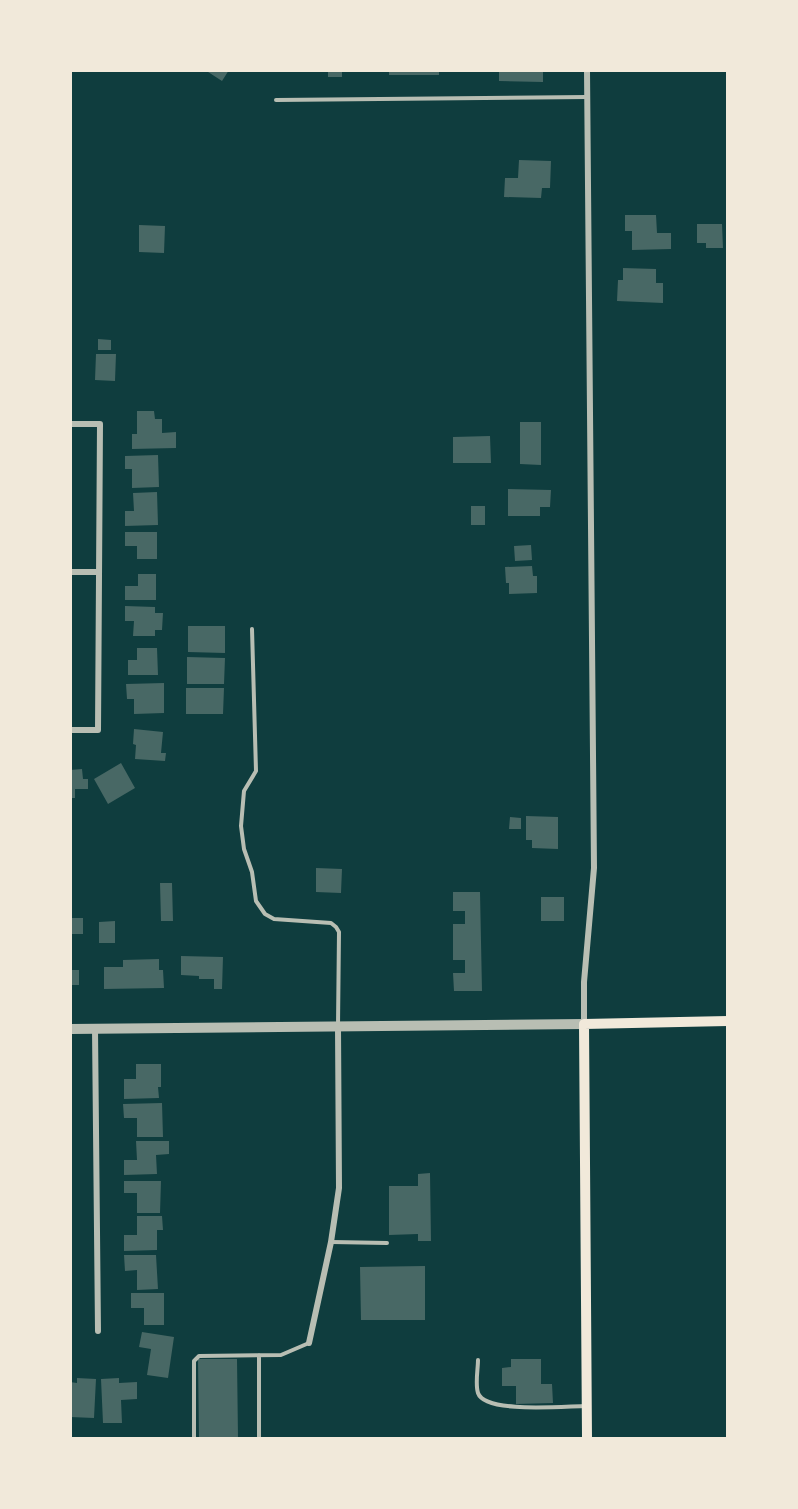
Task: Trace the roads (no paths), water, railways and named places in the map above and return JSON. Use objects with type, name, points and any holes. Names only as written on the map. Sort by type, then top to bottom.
[{"type":"main road","points":[[587,1438],[584,1024],[728,1022]]},
{"type":"street","points":[[70,1029],[584,1024],[585,972],[594,868],[587,70]]},
{"type":"street","points":[[70,424],[100,424],[98,730],[70,730]]},
{"type":"street","points":[[70,572],[99,572]]},
{"type":"street","points":[[309,1343],[336,1213],[339,1176],[338,1027]]},
{"type":"street","points":[[96,1029],[98,1331]]},
{"type":"lane","points":[[276,100],[588,97]]},
{"type":"lane","points":[[252,629],[256,771],[244,791],[241,826],[244,849],[252,872],[256,901],[265,914],[273,919],[331,923],[339,932],[338,1027]]},
{"type":"lane","points":[[331,1242],[387,1243]]},
{"type":"lane","points":[[194,1438],[194,1361],[199,1356],[207,1354],[281,1354],[309,1343]]},
{"type":"lane","points":[[259,1354],[259,1438]]},
{"type":"lane","points":[[478,1360],[478,1393],[484,1401],[505,1407],[586,1406]]}]
